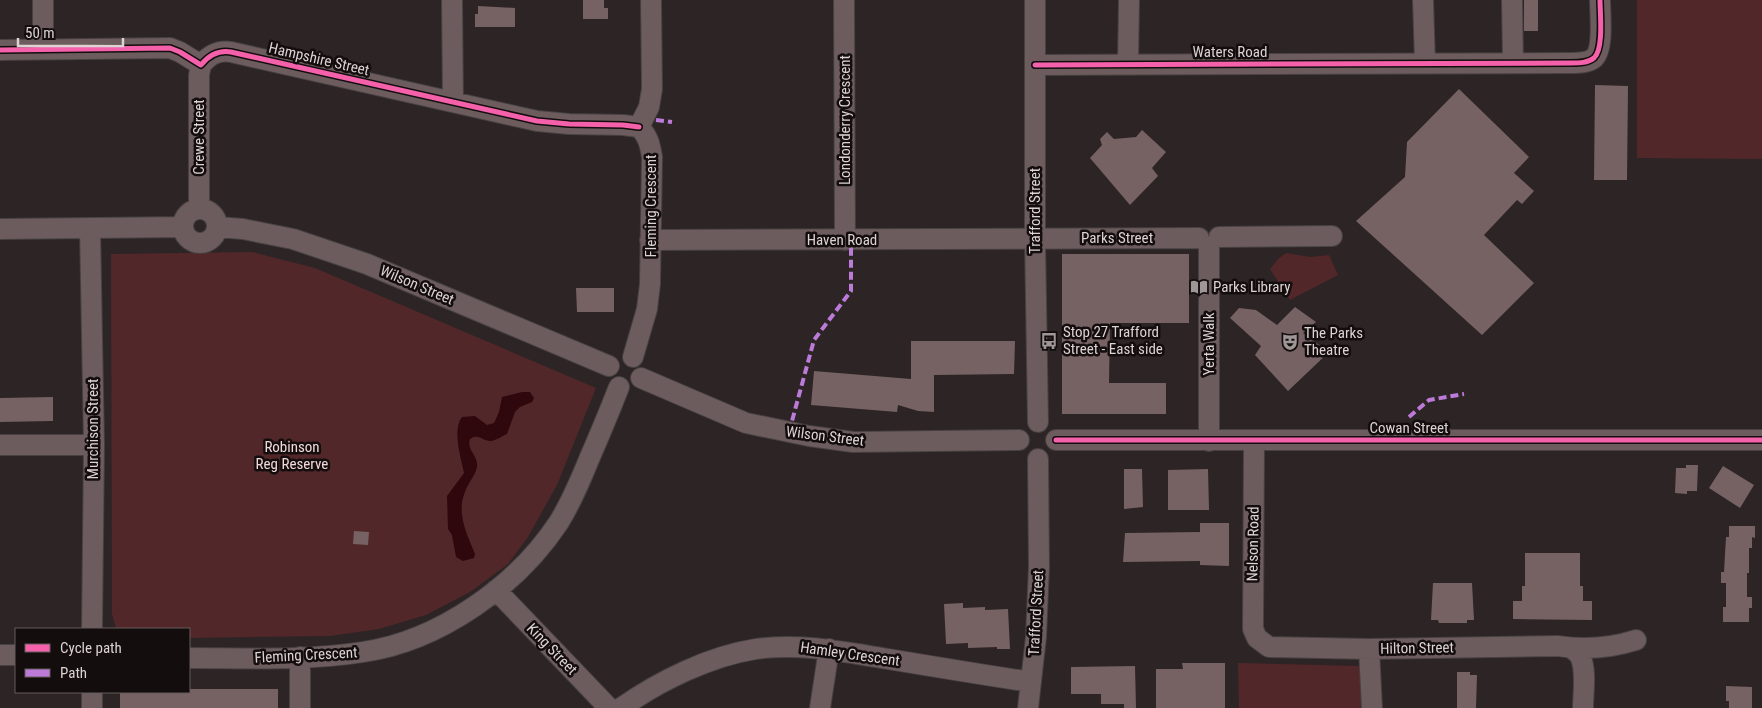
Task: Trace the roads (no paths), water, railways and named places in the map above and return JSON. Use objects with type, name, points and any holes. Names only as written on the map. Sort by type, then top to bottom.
[{"type":"street","points":[[43,0],[43,49]]},
{"type":"street","points":[[452,0],[453,102]]},
{"type":"street","points":[[639,127],[649,106],[652,89],[651,0]]},
{"type":"street","name":"Londonderry Crescent","points":[[844,0],[845,240]]},
{"type":"street","name":"Trafford Street","points":[[1035,0],[1035,240],[1038,422]]},
{"type":"street","points":[[1128,0],[1128,64]]},
{"type":"street","points":[[1424,0],[1426,63]]},
{"type":"street","points":[[1512,0],[1513,63]]},
{"type":"street","name":"Waters Road","points":[[1034,65],[1586,62],[1594,58],[1598,52],[1600,43],[1600,0]]},
{"type":"street","points":[[0,50],[170,48],[201,65]]},
{"type":"street","name":"Hampshire Street","points":[[201,65],[208,57],[215,53],[231,52],[537,121],[639,127]]},
{"type":"street","name":"Crewe Street","points":[[199,209],[198,76],[201,65]]},
{"type":"street","name":"Fleming Crescent","points":[[633,357],[647,309],[650,284],[652,157],[650,143],[645,133],[639,127]]},
{"type":"street","points":[[199,209],[212,214],[216,219],[217,227],[212,238],[205,242],[198,242],[188,237],[184,227],[186,216],[192,211],[199,209]]},
{"type":"street","points":[[0,229],[184,227]]},
{"type":"street","name":"Wilson Street","points":[[217,227],[243,229],[293,239],[367,264],[609,366]]},
{"type":"street","name":"Murchison Street","points":[[90,228],[94,445],[92,628]]},
{"type":"street","name":"Parks Street","points":[[1035,240],[1056,238],[1209,241],[1332,236]]},
{"type":"street","name":"Haven Road","points":[[650,240],[1035,240]]},
{"type":"street","name":"Yerta Walk","points":[[1209,241],[1209,441]]},
{"type":"street","points":[[628,355],[640,364],[642,368],[641,378],[630,388],[619,387],[611,381],[609,366],[616,358],[628,355]]},
{"type":"street","name":"Wilson Street","points":[[641,378],[746,423],[809,436],[853,442],[1019,440]]},
{"type":"street","name":"Fleming Crescent","points":[[190,658],[321,657],[364,652],[400,643],[441,626],[481,602],[517,574],[539,549],[559,521],[577,488],[619,387]]},
{"type":"street","points":[[1038,422],[1048,426],[1056,440],[1055,446],[1049,455],[1038,459],[1022,451],[1019,440],[1020,434],[1027,426],[1038,422]]},
{"type":"street","name":"Cowan Street","points":[[1056,440],[1762,440]]},
{"type":"street","name":"Nelson Road","points":[[1254,441],[1253,616],[1257,638],[1263,644]]},
{"type":"street","points":[[0,445],[94,445]]},
{"type":"street","name":"Trafford Street","points":[[1028,708],[1036,636],[1039,567],[1038,459]]},
{"type":"street","name":"King Street","points":[[496,590],[609,708]]},
{"type":"street","name":"Hilton Street","points":[[1263,644],[1268,647],[1280,648],[1369,649],[1558,646],[1571,648],[1619,645],[1636,640]]},
{"type":"street","name":"Hamley Crescent","points":[[621,708],[678,674],[712,661],[755,649],[793,646],[829,649],[1031,682]]},
{"type":"street","points":[[1571,648],[1579,654],[1581,660],[1584,708]]},
{"type":"street","points":[[820,708],[829,649]]},
{"type":"street","points":[[1369,649],[1372,708]]},
{"type":"street","points":[[0,655],[15,655]]},
{"type":"street","points":[[300,657],[300,708]]},
{"type":"street","points":[[92,693],[92,708]]},
{"type":"place","name":"Parks Library","points":[[1199,287]]},
{"type":"place","name":"Stop 27 Trafford Street - East side","points":[[1049,341]]},
{"type":"place","name":"The Parks Theatre","points":[[1290,342]]},
{"type":"park label","name":"Robinson Reg Reserve","points":[[292,456]]}]
